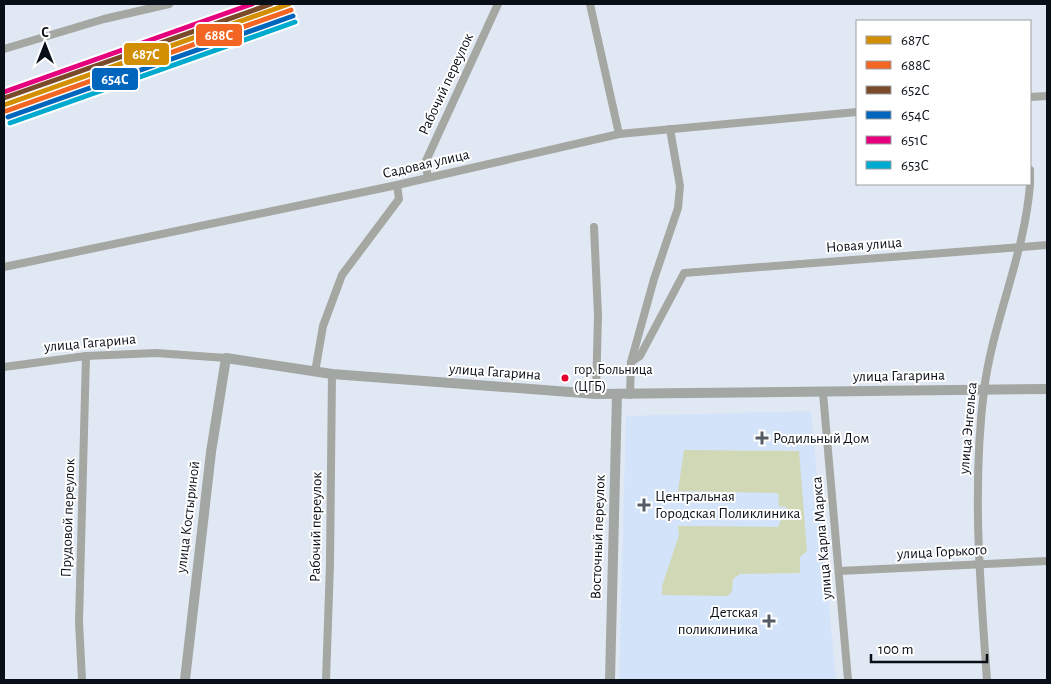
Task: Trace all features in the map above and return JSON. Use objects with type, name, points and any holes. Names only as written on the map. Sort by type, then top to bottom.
[{"type":"street","points":[[4,50],[104,19],[165,4]]},
{"type":"street","name":"Рабочий переулок","points":[[428,177],[425,163],[498,4]]},
{"type":"street","points":[[590,4],[619,134]]},
{"type":"street","points":[[1031,97],[1047,96]]},
{"type":"street","name":"Садовая улица","points":[[4,267],[396,185],[619,134],[856,112]]},
{"type":"street","points":[[630,395],[630,362],[678,208],[680,186],[670,129]]},
{"type":"street","points":[[315,372],[323,326],[342,274],[399,199],[396,185]]},
{"type":"street","name":"улица Энгельса","points":[[987,680],[979,564],[977,495],[984,390],[996,330],[1028,213],[1030,185]]},
{"type":"street","points":[[594,227],[598,315],[596,394]]},
{"type":"street","name":"Новая улица","points":[[630,362],[640,356],[684,273],[1047,245]]},
{"type":"street","name":"улица Гагарина","points":[[4,367],[86,356],[156,353],[226,358],[332,374],[596,394],[823,393],[1047,388]]},
{"type":"street","name":"Прудовой переулок","points":[[82,680],[79,622],[86,356]]},
{"type":"street","name":"улица Костыриной","points":[[185,680],[210,461],[226,358]]},
{"type":"street","name":"Рабочий переулок","points":[[326,680],[330,564],[332,374]]},
{"type":"street","name":"улица Карла Маркса","points":[[823,393],[848,680]]},
{"type":"street","name":"Восточный переулок","points":[[610,680],[617,394]]},
{"type":"street","name":"улица Горького","points":[[839,571],[1047,561]]},
{"type":"shaded area","points":[[811,411],[836,680],[619,680],[626,416]]},
{"type":"green space","points":[[684,450],[799,451],[807,551],[800,557],[800,573],[740,574],[733,579],[732,591],[728,596],[662,595],[662,586],[679,535],[678,526],[778,527],[787,507],[779,506],[778,493],[678,491]]},
{"type":"transit line","name":"651С","points":[[4,92],[252,4]]},
{"type":"transit line","name":"652С","points":[[4,98],[271,4]]},
{"type":"transit line","name":"687С","points":[[4,105],[289,4]]},
{"type":"transit line","name":"688С","points":[[6,111],[291,10]]},
{"type":"transit line","name":"654С","points":[[8,117],[293,16]]},
{"type":"transit line","name":"653С","points":[[10,123],[295,22]]},
{"type":"place","name":"гор. Больница (ЦГБ)","points":[[565,378]]},
{"type":"place","name":"Родильный Дом","points":[[762,438]]},
{"type":"place","name":"Центральная Городская Поликлиника","points":[[644,505]]},
{"type":"place","name":"Детская поликлиника","points":[[769,621]]}]
